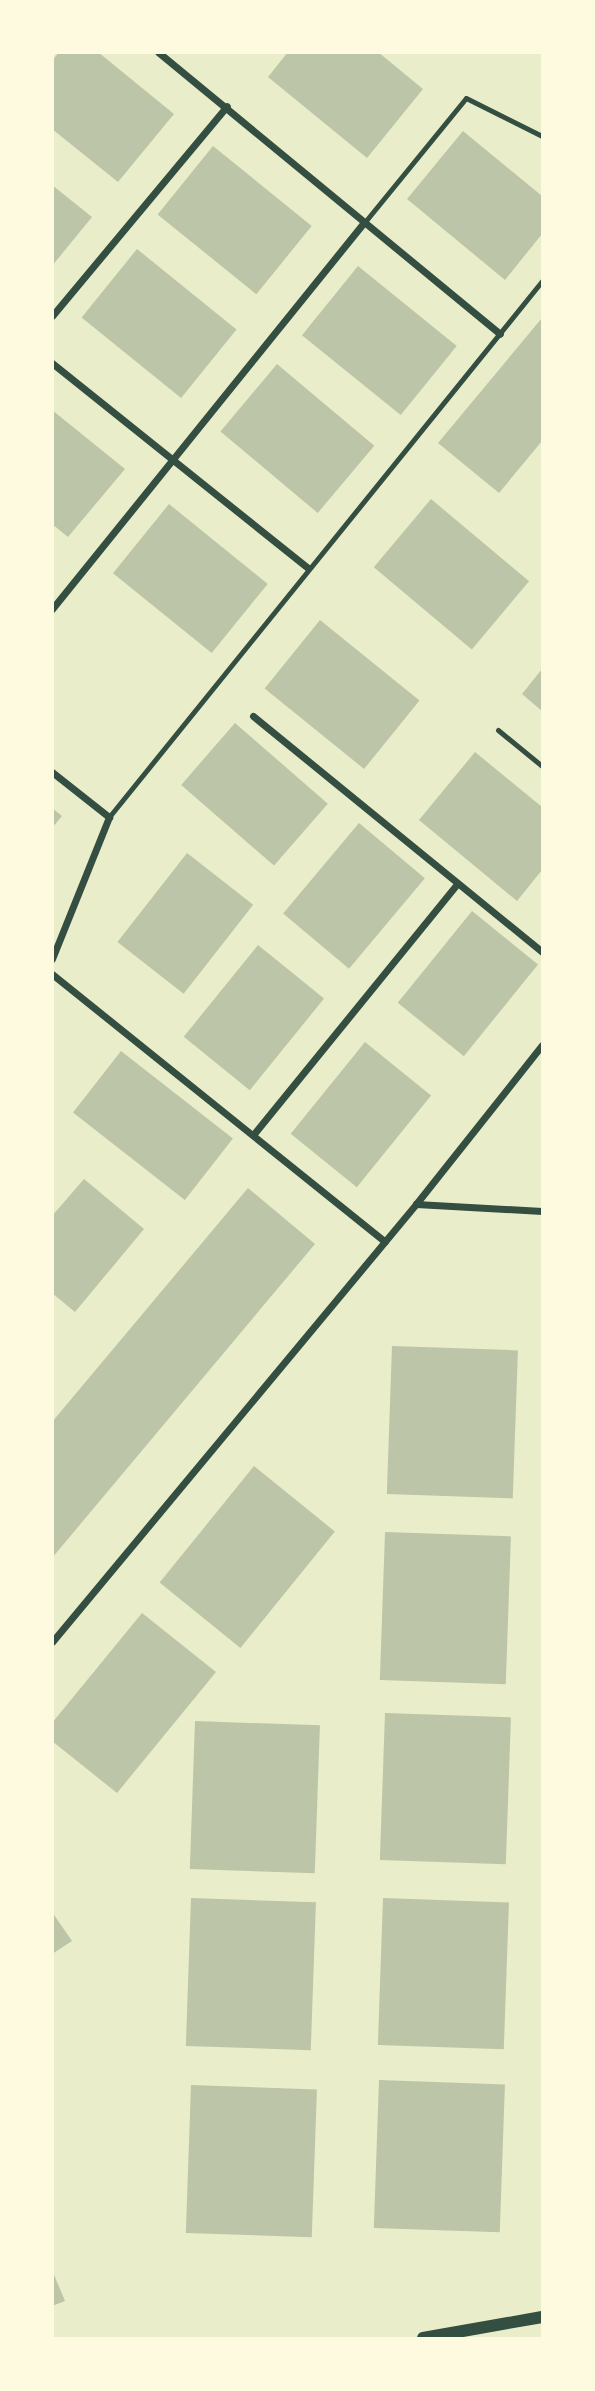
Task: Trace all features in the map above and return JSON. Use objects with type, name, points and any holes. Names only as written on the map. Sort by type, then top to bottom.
[{"type":"street","points":[[158,52],[227,106],[500,334]]},
{"type":"street","points":[[52,316],[227,106]]},
{"type":"street","points":[[52,609],[175,461],[364,223]]},
{"type":"street","points":[[52,363],[308,568]]},
{"type":"street","points":[[253,716],[542,952]]},
{"type":"street","points":[[52,772],[109,817],[52,959]]},
{"type":"street","points":[[253,1135],[457,884]]},
{"type":"street","points":[[52,974],[385,1242]]},
{"type":"street","points":[[52,1642],[385,1242],[542,1045]]},
{"type":"street","points":[[416,1204],[542,1210]]},
{"type":"street","points":[[52,1626],[61,1633]]},
{"type":"street","points":[[423,2339],[542,2317]]},
{"type":"lane","points":[[364,223],[466,98],[542,136]]},
{"type":"lane","points":[[109,817],[542,281]]},
{"type":"lane","points":[[498,730],[542,766]]},
{"type":"building","points":[[59,52],[98,52],[174,114],[118,182],[52,129],[52,61]]},
{"type":"building","points":[[288,52],[378,52],[423,89],[367,158],[268,77]]},
{"type":"building","points":[[463,131],[542,196],[542,234],[505,280],[407,199]]},
{"type":"building","points":[[213,146],[312,226],[256,294],[158,214]]},
{"type":"building","points":[[52,185],[92,217],[52,266]]},
{"type":"building","points":[[137,249],[236,330],[181,398],[82,317]]},
{"type":"building","points":[[358,266],[457,346],[401,415],[302,335]]},
{"type":"building","points":[[542,318],[542,441],[499,493],[438,443]]},
{"type":"building","points":[[277,364],[374,446],[318,513],[220,431]]},
{"type":"building","points":[[52,410],[125,469],[68,537],[52,524]]},
{"type":"building","points":[[431,499],[529,581],[472,649],[374,567]]},
{"type":"building","points":[[169,504],[268,584],[212,653],[113,573]]},
{"type":"building","points":[[320,620],[419,701],[364,769],[265,688]]},
{"type":"building","points":[[542,669],[542,711],[522,694]]},
{"type":"building","points":[[235,723],[328,804],[274,866],[181,785]]},
{"type":"building","points":[[475,752],[542,807],[542,870],[517,901],[419,820]]},
{"type":"building","points":[[52,808],[62,816],[52,828]]},
{"type":"building","points":[[359,823],[425,878],[349,969],[283,913]]},
{"type":"building","points":[[187,853],[253,905],[184,994],[117,942]]},
{"type":"building","points":[[472,911],[538,964],[464,1056],[398,1003]]},
{"type":"building","points":[[258,945],[324,998],[250,1090],[184,1037]]},
{"type":"building","points":[[365,1042],[431,1095],[357,1187],[291,1134]]},
{"type":"building","points":[[121,1051],[233,1138],[185,1200],[73,1112]]},
{"type":"building","points":[[84,1179],[144,1229],[75,1312],[52,1293],[52,1216]]},
{"type":"building","points":[[248,1188],[315,1244],[52,1558],[52,1422]]},
{"type":"building","points":[[392,1346],[518,1350],[513,1498],[387,1494]]},
{"type":"building","points":[[254,1466],[335,1531],[240,1648],[160,1583]]},
{"type":"building","points":[[385,1532],[511,1536],[506,1684],[380,1680]]},
{"type":"building","points":[[142,1613],[216,1672],[117,1793],[52,1741],[52,1723]]},
{"type":"building","points":[[385,1713],[511,1717],[506,1864],[380,1860]]},
{"type":"building","points":[[195,1721],[320,1725],[315,1873],[190,1869]]},
{"type":"building","points":[[191,1898],[316,1902],[311,2050],[186,2046]]},
{"type":"building","points":[[383,1898],[509,1902],[504,2049],[378,2045]]},
{"type":"building","points":[[52,1912],[72,1941],[52,1954]]},
{"type":"building","points":[[379,2080],[505,2084],[500,2232],[374,2228]]},
{"type":"building","points":[[191,2085],[317,2089],[312,2237],[186,2233]]},
{"type":"building","points":[[52,2270],[65,2301],[52,2306]]}]
